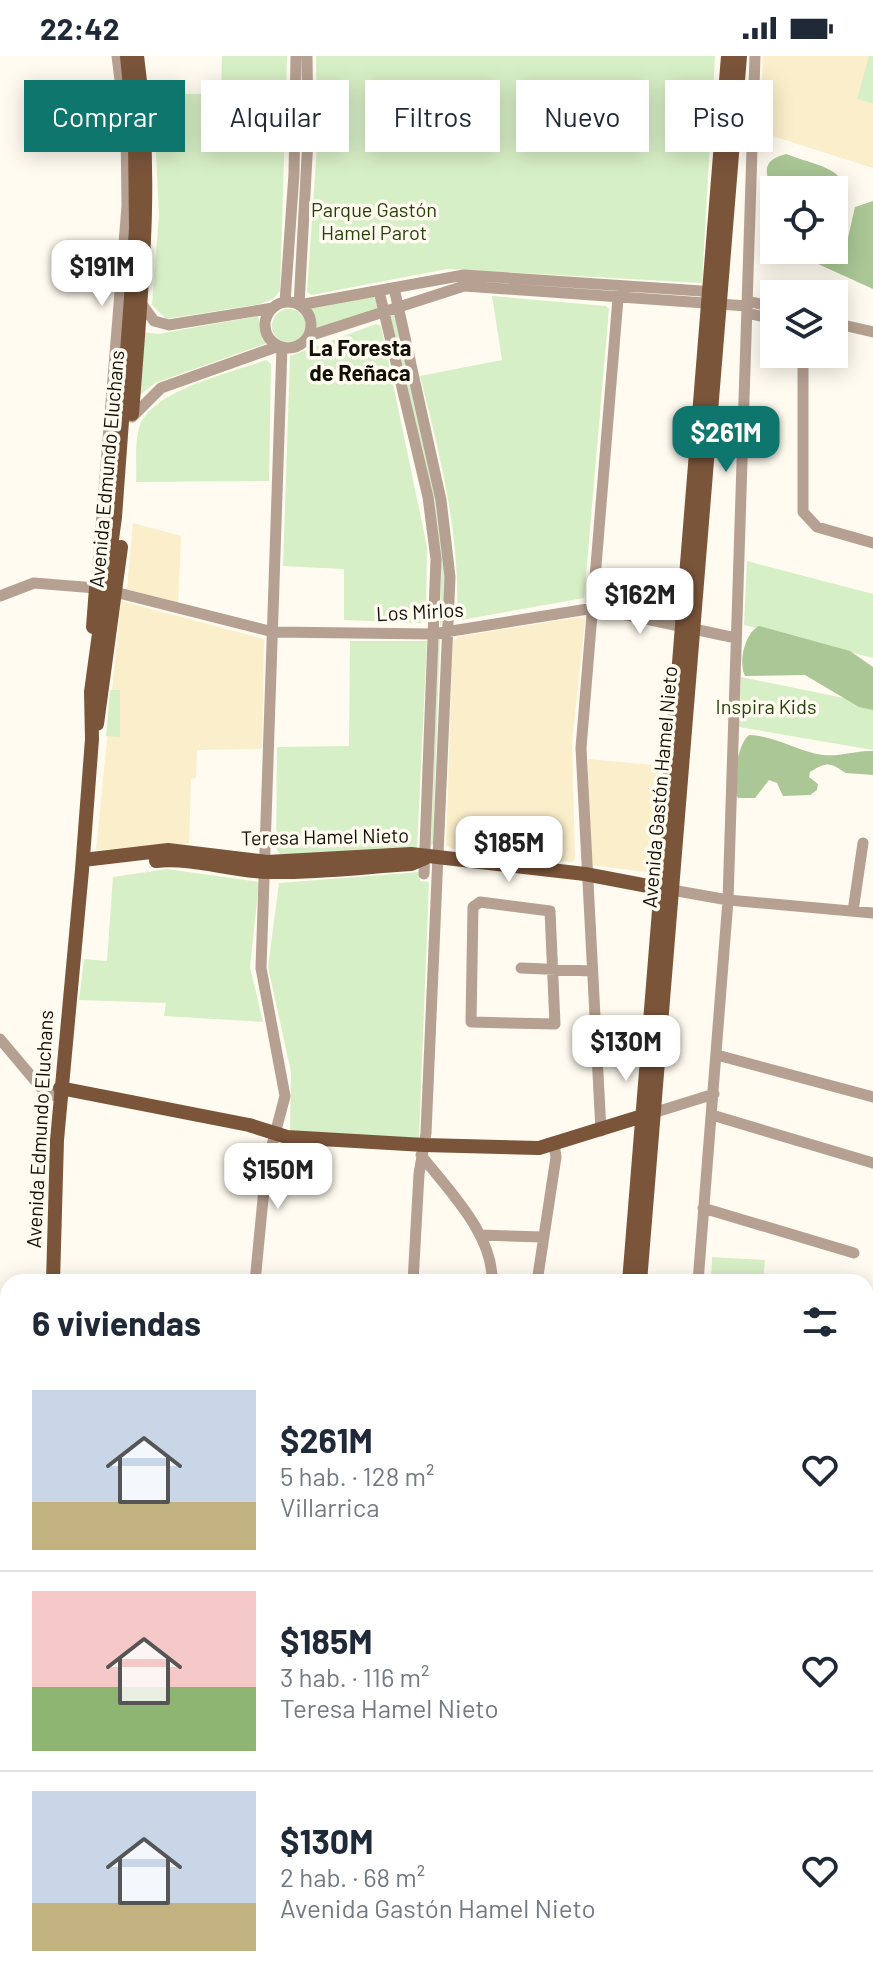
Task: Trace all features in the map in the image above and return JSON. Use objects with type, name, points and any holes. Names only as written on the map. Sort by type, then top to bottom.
[{"type":"main road","name":"Avenida Edmundo Eluchans","points":[[92,739],[99,714],[137,168],[127,56]]},
{"type":"main road","name":"Avenida Edmundo Eluchans","points":[[137,56],[140,80]]},
{"type":"main road","name":"Avenida Gastón Hamel Nieto","points":[[640,1274],[648,1115],[714,298],[728,56]]},
{"type":"main road","name":"Avenida Gastón Hamel Nieto","points":[[714,298],[740,56]]},
{"type":"main road","points":[[127,181],[144,152]]},
{"type":"main road","name":"Avenida Edmundo Eluchans","points":[[53,1274],[60,1093],[82,865],[92,739],[93,680],[132,417],[126,358],[141,302],[148,216],[147,152]]},
{"type":"main road","name":"Teresa Hamel Nieto","points":[[82,865],[178,850],[266,867],[411,854],[585,874],[666,889]]},
{"type":"main road","points":[[60,1093],[249,1125],[277,1135],[423,1150],[524,1149],[554,1145],[648,1115]]},
{"type":"main road","name":"Avenida Gastón Hamel Nieto","points":[[630,1274],[648,1115]]},
{"type":"street","points":[[117,56],[127,181],[126,358]]},
{"type":"street","points":[[285,302],[294,174],[296,56]]},
{"type":"street","points":[[307,56],[308,138],[299,305],[311,319],[309,336]]},
{"type":"street","points":[[699,1274],[728,900],[755,56]]},
{"type":"street","points":[[141,302],[154,321],[169,325],[273,308],[285,302],[299,305],[475,275],[619,292]]},
{"type":"street","points":[[132,417],[146,399],[161,388],[280,347],[297,347],[309,336],[464,286],[714,298],[760,313]]},
{"type":"street","points":[[394,288],[445,522],[450,577],[431,858],[424,874]]},
{"type":"street","points":[[379,291],[431,517],[437,580],[433,634],[423,1150],[414,1274]]},
{"type":"street","points":[[601,1131],[585,874],[581,748],[619,292]]},
{"type":"street","points":[[747,307],[760,307]]},
{"type":"street","points":[[256,1274],[264,1179],[286,1088],[261,975],[280,347],[265,329],[273,308]]},
{"type":"street","points":[[848,326],[873,332]]},
{"type":"street","points":[[803,368],[802,509],[817,527],[873,543]]},
{"type":"street","name":"Los Mirlos","points":[[0,593],[40,582],[107,590],[273,632],[433,634],[594,608],[736,638]]},
{"type":"street","points":[[853,911],[863,843]]},
{"type":"street","points":[[666,889],[728,900],[873,913]]},
{"type":"street","points":[[496,903],[550,911],[555,972],[555,1024],[471,1022],[474,905],[496,903]]},
{"type":"street","points":[[521,968],[555,972],[591,971]]},
{"type":"street","points":[[0,1039],[42,1089],[60,1093]]},
{"type":"street","points":[[717,1055],[873,1097]]},
{"type":"street","points":[[648,1115],[714,1094]]},
{"type":"street","points":[[712,1115],[873,1163]]},
{"type":"street","points":[[538,1274],[556,1157],[554,1145]]},
{"type":"street","points":[[423,1150],[480,1235],[491,1260],[492,1274]]},
{"type":"street","points":[[703,1208],[854,1253]]},
{"type":"street","points":[[480,1235],[543,1237]]},
{"type":"shaded area","points":[[763,56],[873,56],[873,168],[773,136],[773,80],[762,80]]},
{"type":"shaded area","points":[[133,523],[181,536],[178,603],[127,589]]},
{"type":"shaded area","points":[[121,601],[264,639],[262,749],[197,750],[196,778],[191,779],[189,844],[96,850]]},
{"type":"shaded area","points":[[580,617],[585,620],[572,742],[575,859],[572,862],[450,848],[446,845],[453,641],[457,637]]},
{"type":"shaded area","points":[[588,759],[663,766],[654,873],[590,865]]},
{"type":"green space","points":[[222,56],[287,56],[286,80],[221,80]]},
{"type":"green space","points":[[316,56],[715,56],[714,80],[665,80],[665,152],[710,152],[702,283],[447,269],[312,295],[307,292],[317,152],[349,152],[349,80],[316,80]]},
{"type":"green space","points":[[869,56],[873,56],[873,103],[857,99]]},
{"type":"green space","points":[[185,94],[201,94],[201,152],[284,152],[280,291],[273,299],[260,304],[166,319],[152,305],[159,214],[156,152],[185,152]]},
{"type":"green space","points":[[786,154],[826,168],[838,176],[767,176],[768,165]]},
{"type":"green space","points":[[873,201],[873,289],[818,264],[848,264],[848,238],[855,207]]},
{"type":"green space","name":"Parque Gastón Hamel Parot","points":[[374,296],[378,309],[316,329],[316,319],[310,307]]},
{"type":"green space","points":[[492,296],[606,306],[609,309],[584,598],[461,620],[457,616],[455,555],[447,494],[420,376],[502,360]]},
{"type":"green space","points":[[289,309],[301,314],[306,326],[301,338],[289,343],[277,338],[272,326],[277,314]]},
{"type":"green space","points":[[390,313],[394,313],[411,381],[440,522],[446,602],[440,627],[441,559],[429,481]]},
{"type":"green space","points":[[258,316],[267,343],[155,383],[137,397],[142,332],[158,334]]},
{"type":"green space","points":[[376,324],[381,326],[427,547],[426,617],[421,623],[344,620],[344,569],[283,566],[290,356]]},
{"type":"green space","points":[[266,360],[271,364],[269,481],[136,482],[138,431],[148,412],[177,392]]},
{"type":"green space","points":[[747,561],[873,594],[873,658],[744,625]]},
{"type":"green space","points":[[759,626],[850,651],[873,667],[873,710],[859,707],[805,675],[745,676],[742,663],[744,648]]},
{"type":"green space","points":[[440,638],[433,844],[431,846],[438,640]]},
{"type":"green space","points":[[350,641],[427,641],[417,848],[281,855],[276,849],[277,747],[349,746]]},
{"type":"green space","name":"Inspira Kids","points":[[741,677],[873,704],[873,750],[739,727]]},
{"type":"green space","points":[[110,690],[120,690],[120,737],[106,736]]},
{"type":"green space","points":[[749,735],[823,755],[873,751],[873,775],[846,773],[826,765],[810,772],[809,777],[818,784],[817,790],[810,795],[783,796],[777,783],[769,780],[755,798],[738,798],[736,765],[741,747]]},
{"type":"green space","points":[[167,869],[259,882],[250,967],[263,1022],[164,1016],[166,1003],[79,1000],[84,959],[107,961],[113,877]]},
{"type":"green space","points":[[420,872],[420,881],[429,882],[419,1139],[290,1131],[291,1072],[268,967],[279,883]]},
{"type":"green space","points":[[712,1257],[765,1260],[764,1274],[711,1274]]},
{"type":"district","name":"La Foresta de Reñaca","points":[[360,360]]}]
